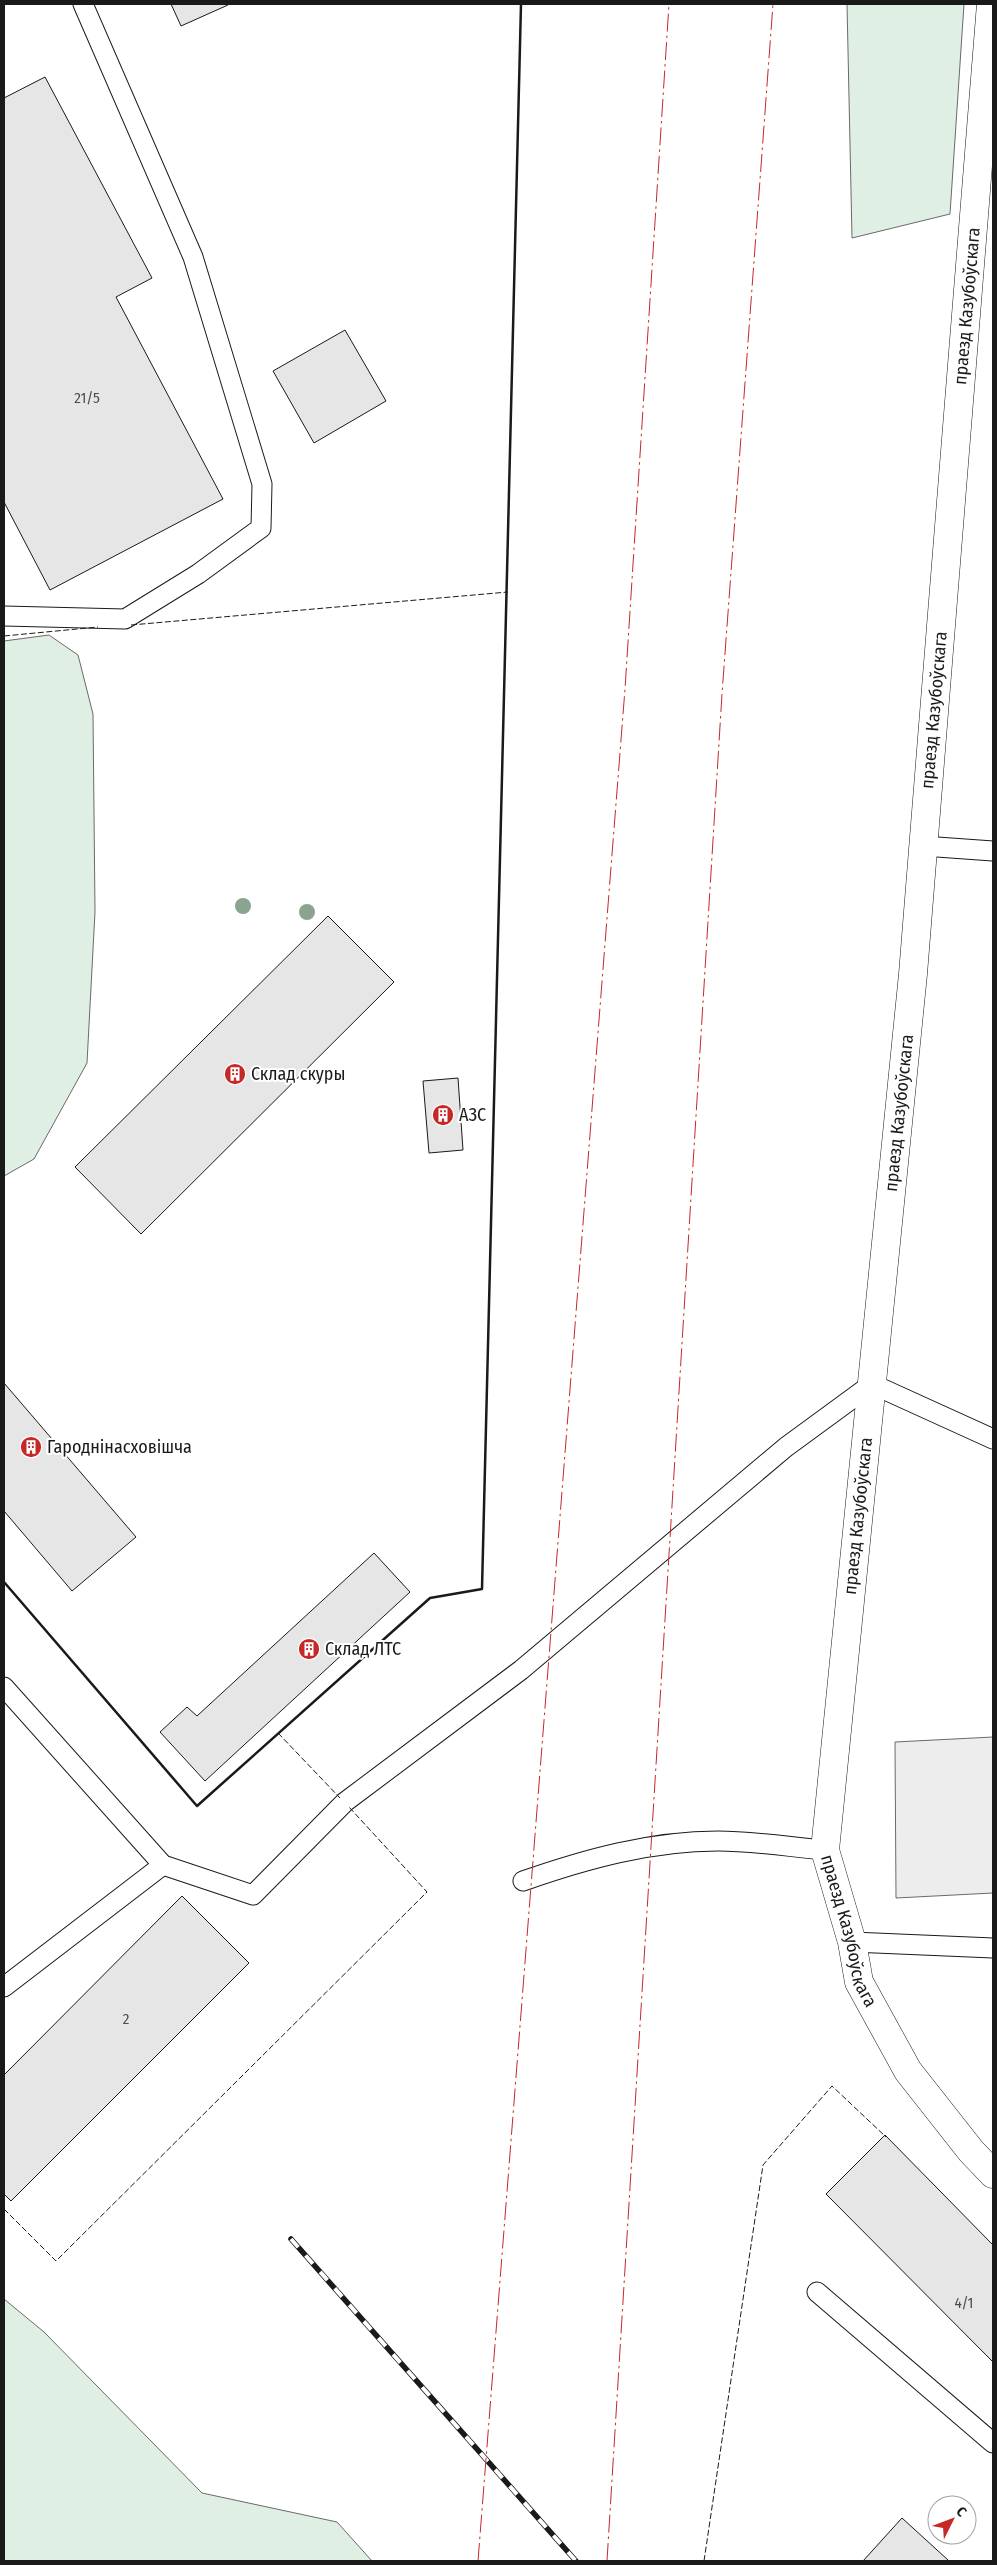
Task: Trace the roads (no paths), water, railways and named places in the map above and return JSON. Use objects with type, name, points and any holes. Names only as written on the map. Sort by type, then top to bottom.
[{"type":"street","name":"праезд Казубоўскага","points":[[991,4],[913,974],[825,1850],[852,1942],[859,1982],[908,2071],[971,2151],[993,2174]]},
{"type":"lane","points":[[4,616],[126,619],[198,574],[261,528],[262,484],[193,257],[83,4]]},
{"type":"lane","points":[[923,846],[993,851]]},
{"type":"lane","points":[[4,1688],[163,1865],[253,1895],[344,1802],[521,1670],[786,1447],[872,1384],[993,1439]]},
{"type":"lane","points":[[524,1881],[577,1862],[668,1843],[719,1840],[825,1850]]},
{"type":"lane","points":[[4,1987],[163,1865]]},
{"type":"lane","points":[[852,1942],[993,1948]]},
{"type":"lane","points":[[817,2292],[993,2443]]},
{"type":"railway","points":[[291,2239],[576,2561]]},
{"type":"place","name":"Склад скуры","points":[[235,1074]]},
{"type":"place","name":"АЗС","points":[[443,1115]]},
{"type":"place","name":"Гароднінасховішча","points":[[31,1447]]},
{"type":"place","name":"Склад ЛТС","points":[[309,1649]]}]
